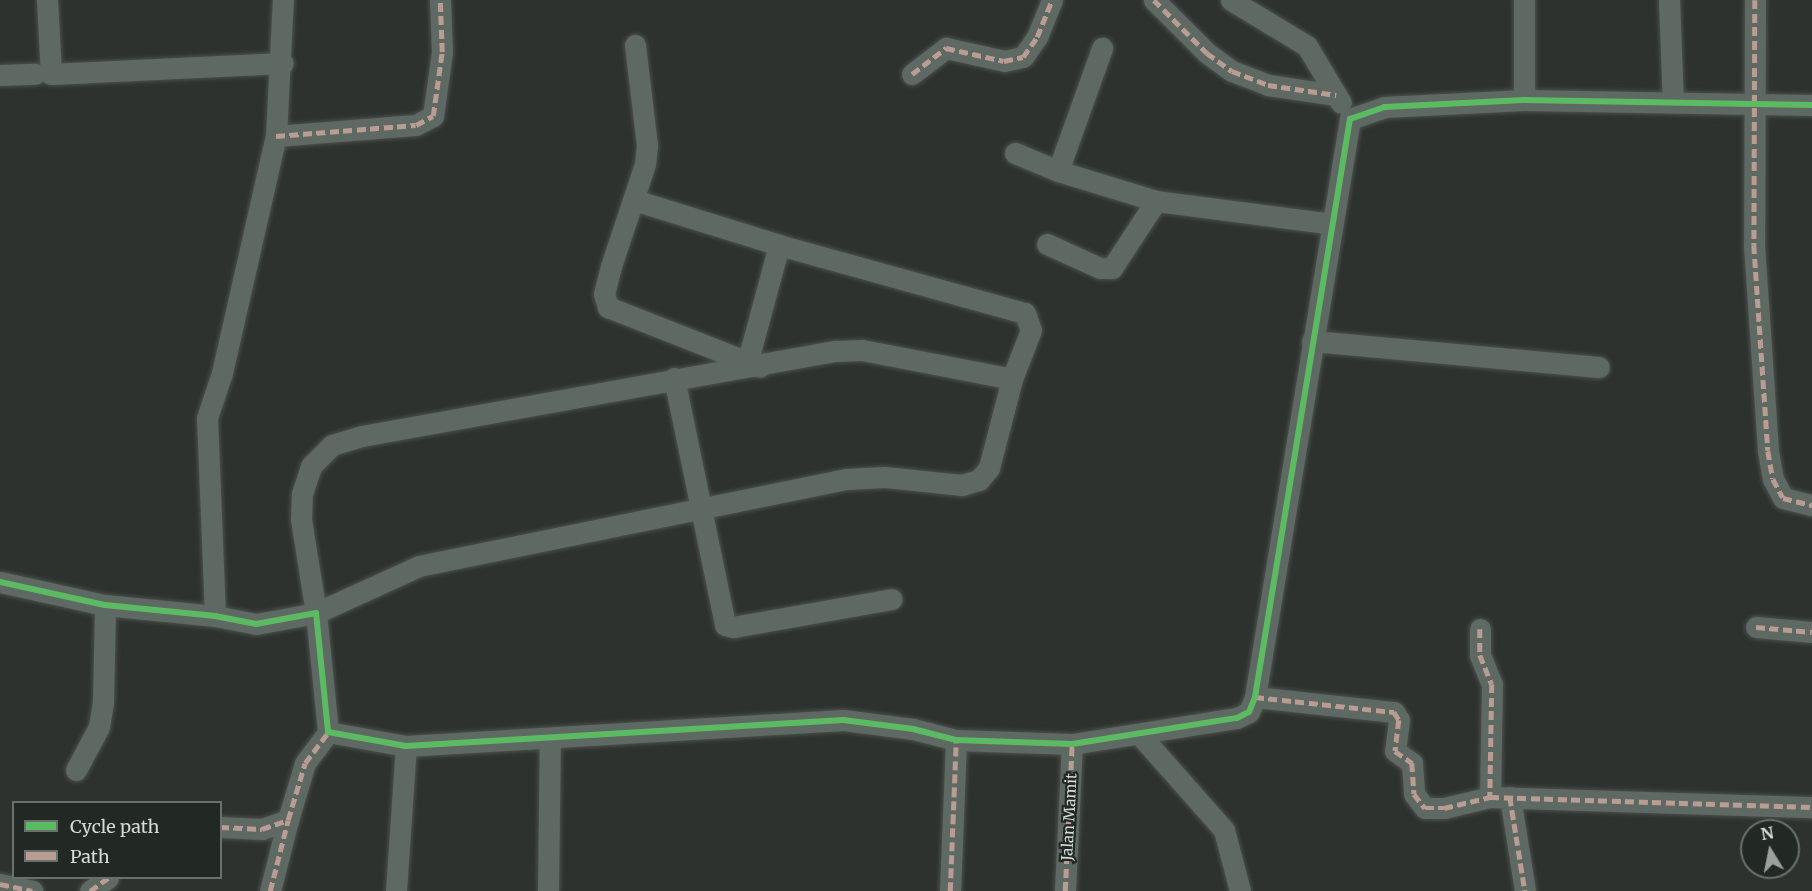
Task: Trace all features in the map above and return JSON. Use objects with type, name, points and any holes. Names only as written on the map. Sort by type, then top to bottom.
[{"type":"street","points":[[47,0],[51,75],[282,63]]},
{"type":"street","points":[[215,616],[207,418],[222,373],[276,136],[282,63],[283,0]]},
{"type":"street","points":[[276,136],[416,125],[433,116],[442,52],[440,0]]},
{"type":"street","points":[[912,74],[946,48],[1004,61],[1023,57],[1037,37],[1052,0]]},
{"type":"street","points":[[1154,0],[1232,71],[1268,85],[1335,95]]},
{"type":"street","points":[[328,732],[406,746],[843,720],[913,729],[956,740],[1072,744],[1237,718],[1249,712],[1255,697],[1311,340],[1350,119],[1307,46],[1232,0]]},
{"type":"street","points":[[1524,0],[1524,100]]},
{"type":"street","points":[[1669,0],[1673,102]]},
{"type":"street","points":[[1755,0],[1754,245],[1768,451],[1773,479],[1783,498],[1812,505]]},
{"type":"street","points":[[635,45],[647,145],[634,200],[611,266],[604,294],[609,307],[754,364]]},
{"type":"street","points":[[1058,171],[1102,48]]},
{"type":"street","points":[[0,75],[36,74]]},
{"type":"street","points":[[1350,119],[1384,107],[1524,100],[1812,105]]},
{"type":"street","points":[[1015,153],[1058,171],[1156,201],[1332,224]]},
{"type":"street","points":[[0,582],[105,605],[215,616],[256,624],[316,613],[419,566],[700,510],[846,478],[885,477],[943,485],[980,480],[989,468],[1012,379],[1031,330],[1025,313],[779,245],[634,200]]},
{"type":"street","points":[[1047,244],[1100,268],[1112,268],[1156,201]]},
{"type":"street","points":[[754,364],[779,245]]},
{"type":"street","points":[[1311,340],[1599,367]]},
{"type":"street","points":[[270,891],[305,763],[328,732],[316,613],[301,519],[302,494],[310,466],[333,445],[362,436],[674,378],[836,351],[862,350],[1012,379]]},
{"type":"street","points":[[674,378],[726,625],[733,627],[892,599]]},
{"type":"street","points":[[76,770],[99,727],[103,703],[105,605]]},
{"type":"street","points":[[1756,627],[1812,632]]},
{"type":"street","points":[[1480,629],[1480,655],[1492,684],[1500,797],[1525,891]]},
{"type":"street","points":[[1255,697],[1394,712],[1399,720],[1395,752],[1412,763],[1417,802],[1425,808],[1444,808],[1500,797],[1812,807]]},
{"type":"street","points":[[1140,735],[1224,830],[1240,891]]},
{"type":"street","points":[[548,891],[550,738]]},
{"type":"street","points":[[950,891],[956,740]]},
{"type":"street","name":"Jalan Mamit","points":[[1065,891],[1072,744]]},
{"type":"street","points":[[396,891],[406,746]]},
{"type":"street","points":[[222,827],[262,829],[288,820]]},
{"type":"street","points":[[90,891],[107,879]]},
{"type":"street","points":[[0,885],[32,891]]},
{"type":"marked path","points":[[276,136],[416,125],[433,116],[442,52],[440,0]]},
{"type":"marked path","points":[[912,74],[946,48],[1004,61],[1023,57],[1037,37],[1052,0]]},
{"type":"marked path","points":[[1154,0],[1207,53],[1232,71],[1268,85],[1336,95]]},
{"type":"marked path","points":[[1755,0],[1754,245],[1768,451],[1773,479],[1783,498],[1812,505]]},
{"type":"marked path","points":[[1756,627],[1812,632]]},
{"type":"marked path","points":[[1480,629],[1480,655],[1492,684],[1490,797]]},
{"type":"marked path","points":[[1255,697],[1394,712],[1399,720],[1395,751],[1412,763],[1414,794],[1425,808],[1444,808],[1490,797],[1812,807]]},
{"type":"marked path","points":[[222,827],[262,829],[288,820],[305,763],[328,732]]},
{"type":"marked path","points":[[950,891],[956,740]]},
{"type":"marked path","points":[[1065,891],[1072,744]]},
{"type":"marked path","points":[[1510,797],[1525,891]]},
{"type":"marked path","points":[[270,891],[288,820]]},
{"type":"marked path","points":[[90,891],[107,879]]},
{"type":"marked path","points":[[0,884],[32,891]]},
{"type":"cycle path","points":[[0,582],[105,605],[215,616],[256,624],[316,613],[328,732],[406,746],[843,720],[913,729],[956,740],[1072,744],[1237,718],[1249,712],[1255,697],[1350,119],[1384,107],[1524,100],[1812,105]]}]
